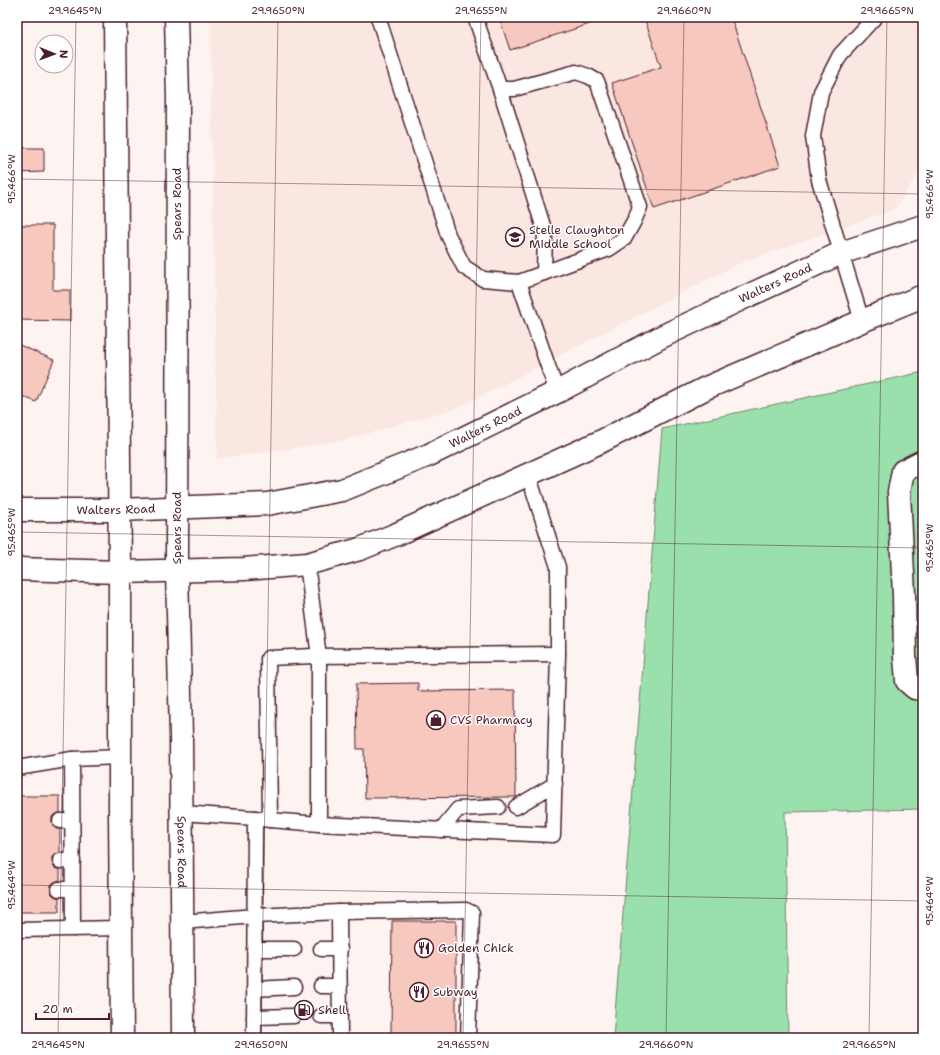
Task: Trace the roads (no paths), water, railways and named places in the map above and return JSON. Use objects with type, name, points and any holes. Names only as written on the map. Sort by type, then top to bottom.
[{"type":"street","points":[[115,17],[122,1038]]},
{"type":"street","name":"Spears Road","points":[[176,17],[178,98],[176,507],[181,736],[183,1038]]},
{"type":"street","name":"Walters Road","points":[[17,510],[119,510],[267,504],[342,490],[428,455],[557,392],[664,336],[841,253],[923,226]]},
{"type":"street","points":[[17,570],[120,572],[244,569],[307,564],[360,549],[397,534],[600,442],[706,388],[862,320],[923,296]]},
{"type":"street","points":[[923,461],[903,471],[899,492],[904,595],[904,657],[907,680],[915,688],[923,689]]},
{"type":"lane","points":[[378,17],[448,234],[464,267],[483,279],[519,282],[609,249],[624,239],[640,208],[596,81],[588,76],[576,72],[514,89],[500,89]]},
{"type":"lane","points":[[475,17],[500,89],[545,232],[544,273]]},
{"type":"lane","points":[[862,320],[819,180],[813,136],[821,92],[840,55],[875,17]]},
{"type":"lane","points":[[519,282],[557,392]]},
{"type":"lane","points":[[181,813],[319,824],[553,835],[558,654],[558,567],[528,474]]},
{"type":"lane","points":[[307,564],[319,656],[319,824]]},
{"type":"lane","points":[[270,820],[268,658],[319,656],[558,654]]},
{"type":"lane","points":[[17,768],[72,758],[120,757]]},
{"type":"lane","points":[[72,758],[66,821],[66,889],[73,929]]},
{"type":"lane","points":[[516,806],[555,784]]},
{"type":"lane","points":[[441,830],[458,809],[498,807]]},
{"type":"lane","points":[[254,1038],[255,818]]},
{"type":"lane","points":[[182,922],[254,916],[339,912],[466,910],[472,913],[468,1038]]},
{"type":"lane","points":[[339,912],[340,1038]]},
{"type":"lane","points":[[17,930],[121,928]]},
{"type":"lane","points":[[254,949],[294,949]]},
{"type":"lane","points":[[321,949],[340,949]]},
{"type":"lane","points":[[321,986],[340,986]]},
{"type":"lane","points":[[254,989],[294,987]]},
{"type":"lane","points":[[254,1017],[294,1016]]},
{"type":"lane","points":[[321,1016],[340,1016]]},
{"type":"place","name":"Stelle Claughton Middle School","points":[[515,237]]},
{"type":"place","name":"CVS Pharmacy","points":[[436,720]]},
{"type":"place","name":"Golden Chick","points":[[424,948]]},
{"type":"place","name":"Subway","points":[[419,992]]},
{"type":"place","name":"Shell","points":[[304,1010]]}]
